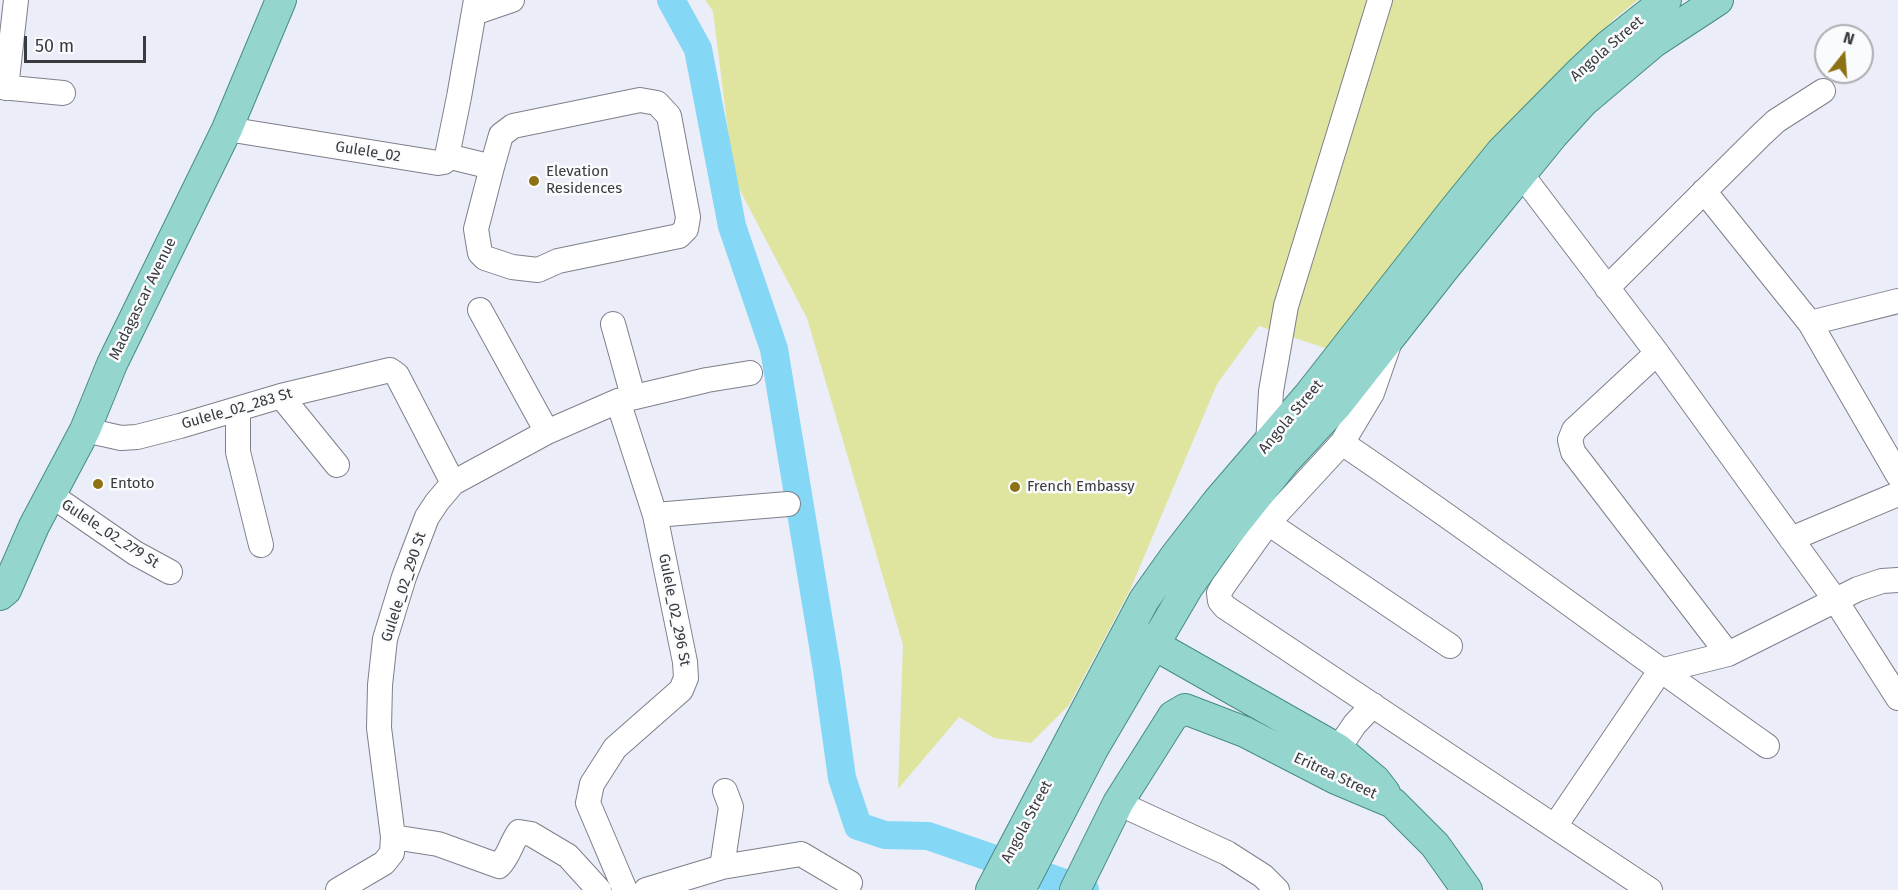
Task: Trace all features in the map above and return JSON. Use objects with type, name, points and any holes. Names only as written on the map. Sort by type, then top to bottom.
[{"type":"main road","name":"Madagascar Avenue","points":[[0,595],[6,590],[34,526],[84,430],[112,364],[226,129],[280,0]]},
{"type":"main road","name":"Angola Street","points":[[991,890],[1086,737],[1129,630],[1144,600],[1176,555],[1217,502],[1276,453],[1501,152],[1609,45],[1666,0]]},
{"type":"main road","points":[[1020,890],[1086,737],[1154,646],[1188,587],[1276,453],[1337,405],[1443,270],[1553,135],[1584,101],[1654,42],[1718,0]]},
{"type":"main road","points":[[1129,630],[1338,749],[1375,780],[1393,803]]},
{"type":"main road","name":"Eritrea Street","points":[[1118,803],[1173,716],[1185,709],[1245,732],[1336,779],[1393,803],[1435,845],[1467,890]]},
{"type":"main road","points":[[1075,890],[1118,803]]},
{"type":"street","points":[[16,0],[3,87],[63,93]]},
{"type":"street","points":[[492,167],[447,156],[475,7],[512,0]]},
{"type":"street","points":[[1276,453],[1271,391],[1286,306],[1380,0]]},
{"type":"street","points":[[1607,288],[1776,122],[1823,91]]},
{"type":"street","points":[[640,100],[657,103],[669,116],[688,218],[686,230],[679,236],[586,254],[558,261],[538,270],[512,267],[485,258],[480,253],[476,229],[492,167],[501,135],[513,126],[640,100]]},
{"type":"street","name":"Gulele_02","points":[[226,129],[438,163],[444,162],[447,156]]},
{"type":"street","points":[[1501,152],[1522,175],[1658,353],[1836,601],[1898,698]]},
{"type":"street","points":[[1704,191],[1810,323],[1898,475]]},
{"type":"street","points":[[1810,323],[1898,301]]},
{"type":"street","points":[[480,310],[547,432]]},
{"type":"street","name":"Gulele_02_296 St","points":[[613,324],[625,398],[656,515],[686,662],[686,678],[681,690],[615,748],[592,784],[588,803],[624,890]]},
{"type":"street","points":[[1392,335],[1372,393],[1342,443],[1268,523],[1223,586],[1220,601],[1225,607],[1650,890]]},
{"type":"street","points":[[1658,353],[1574,430],[1570,440],[1573,452],[1728,654]]},
{"type":"street","name":"Gulele_02_283 St","points":[[84,430],[121,438],[137,437],[281,396],[390,370],[398,375],[453,483]]},
{"type":"street","name":"Gulele_02_290 St","points":[[338,890],[384,863],[392,853],[393,837],[379,728],[380,685],[385,639],[404,577],[427,517],[437,502],[453,483],[547,432],[625,398],[750,373]]},
{"type":"street","points":[[281,396],[337,465]]},
{"type":"street","points":[[238,409],[238,452],[261,545]]},
{"type":"street","points":[[1342,443],[1439,508],[1660,671],[1767,746]]},
{"type":"street","points":[[1791,539],[1898,494]]},
{"type":"street","name":"Gulele_02_279 St","points":[[51,495],[135,553],[170,572]]},
{"type":"street","points":[[656,515],[788,504]]},
{"type":"street","points":[[1268,523],[1450,646]]},
{"type":"street","points":[[1555,826],[1660,671],[1728,654],[1858,589],[1882,581],[1898,580]]},
{"type":"street","points":[[1338,749],[1355,724],[1373,705]]},
{"type":"street","points":[[722,867],[730,807],[725,790]]},
{"type":"street","points":[[1118,803],[1227,853],[1263,876],[1277,890]]},
{"type":"street","points":[[393,837],[438,844],[498,866],[507,857],[519,832],[531,834],[568,856],[599,890]]},
{"type":"street","points":[[646,890],[722,867],[801,854],[850,883]]},
{"type":"green space","name":"French Embassy","points":[[705,0],[1638,0],[1614,19],[1516,122],[1331,350],[1259,326],[1217,384],[1130,590],[1069,705],[1031,743],[994,738],[959,717],[898,789],[903,645],[807,318],[734,179],[713,11]]},
{"type":"waterway","points":[[671,0],[698,49],[732,226],[774,349],[827,670],[842,778],[858,826],[885,835],[928,836],[1085,890]]},
{"type":"place","name":"Elevation Residences","points":[[534,181]]},
{"type":"place","name":"Entoto","points":[[98,484]]},
{"type":"place","name":"French Embassy","points":[[1015,487]]}]
